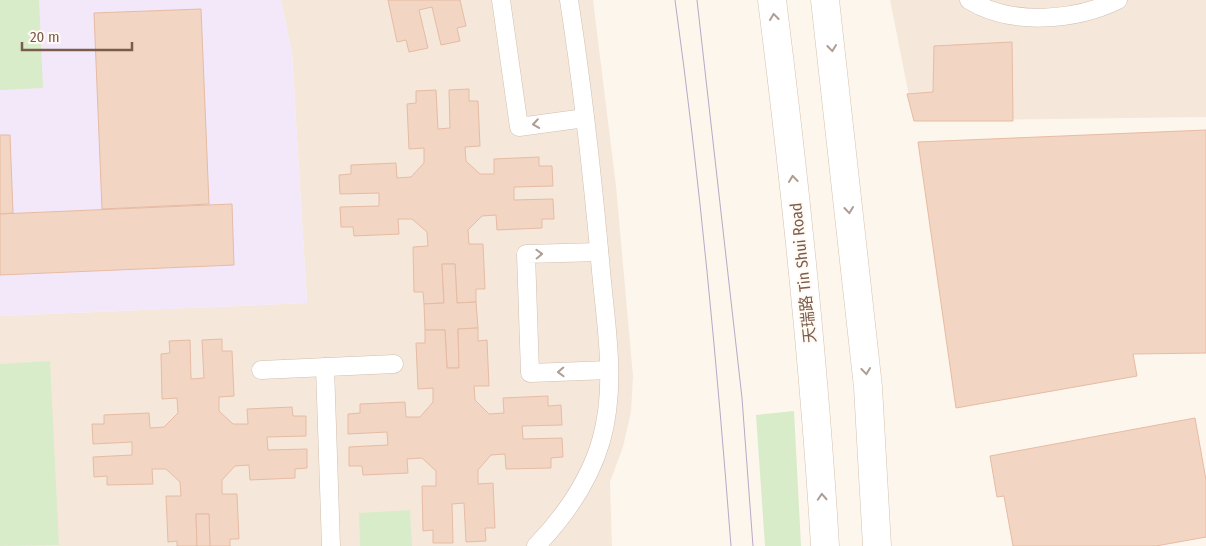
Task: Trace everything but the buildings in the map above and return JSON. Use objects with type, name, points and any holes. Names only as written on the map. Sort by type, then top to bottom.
[{"type":"main road","name":"天瑞路 Tin Shui Road","points":[[772,0],[816,392],[825,546]]},
{"type":"main road","points":[[825,0],[868,387],[877,546]]},
{"type":"lane","points":[[501,0],[519,127],[584,118]]},
{"type":"lane","points":[[536,546],[575,499],[601,441],[607,408],[609,370],[599,252],[569,0]]},
{"type":"lane","points":[[969,0],[982,8],[1026,19],[1083,12],[1118,0]]},
{"type":"lane","points":[[599,252],[526,254],[530,373],[609,370]]},
{"type":"lane","points":[[261,370],[394,364]]},
{"type":"lane","points":[[324,367],[331,546]]},
{"type":"shaded area","points":[[0,0],[281,0],[292,53],[307,303],[0,316]]},
{"type":"shaded area","points":[[281,0],[593,0],[616,186],[633,376],[631,412],[623,447],[610,482],[612,546],[0,546],[0,316],[307,303],[292,53]]},
{"type":"shaded area","points":[[890,0],[1206,0],[1206,117],[914,121]]},
{"type":"green space","points":[[0,0],[39,0],[43,88],[0,90]]},
{"type":"green space","points":[[50,361],[59,545],[0,546],[0,364]]},
{"type":"green space","points":[[794,411],[801,546],[765,546],[756,415]]},
{"type":"green space","points":[[410,510],[412,546],[360,546],[359,513]]},
{"type":"tram line","points":[[675,0],[707,273],[731,546]]},
{"type":"tram line","points":[[697,0],[742,398],[753,546]]}]
